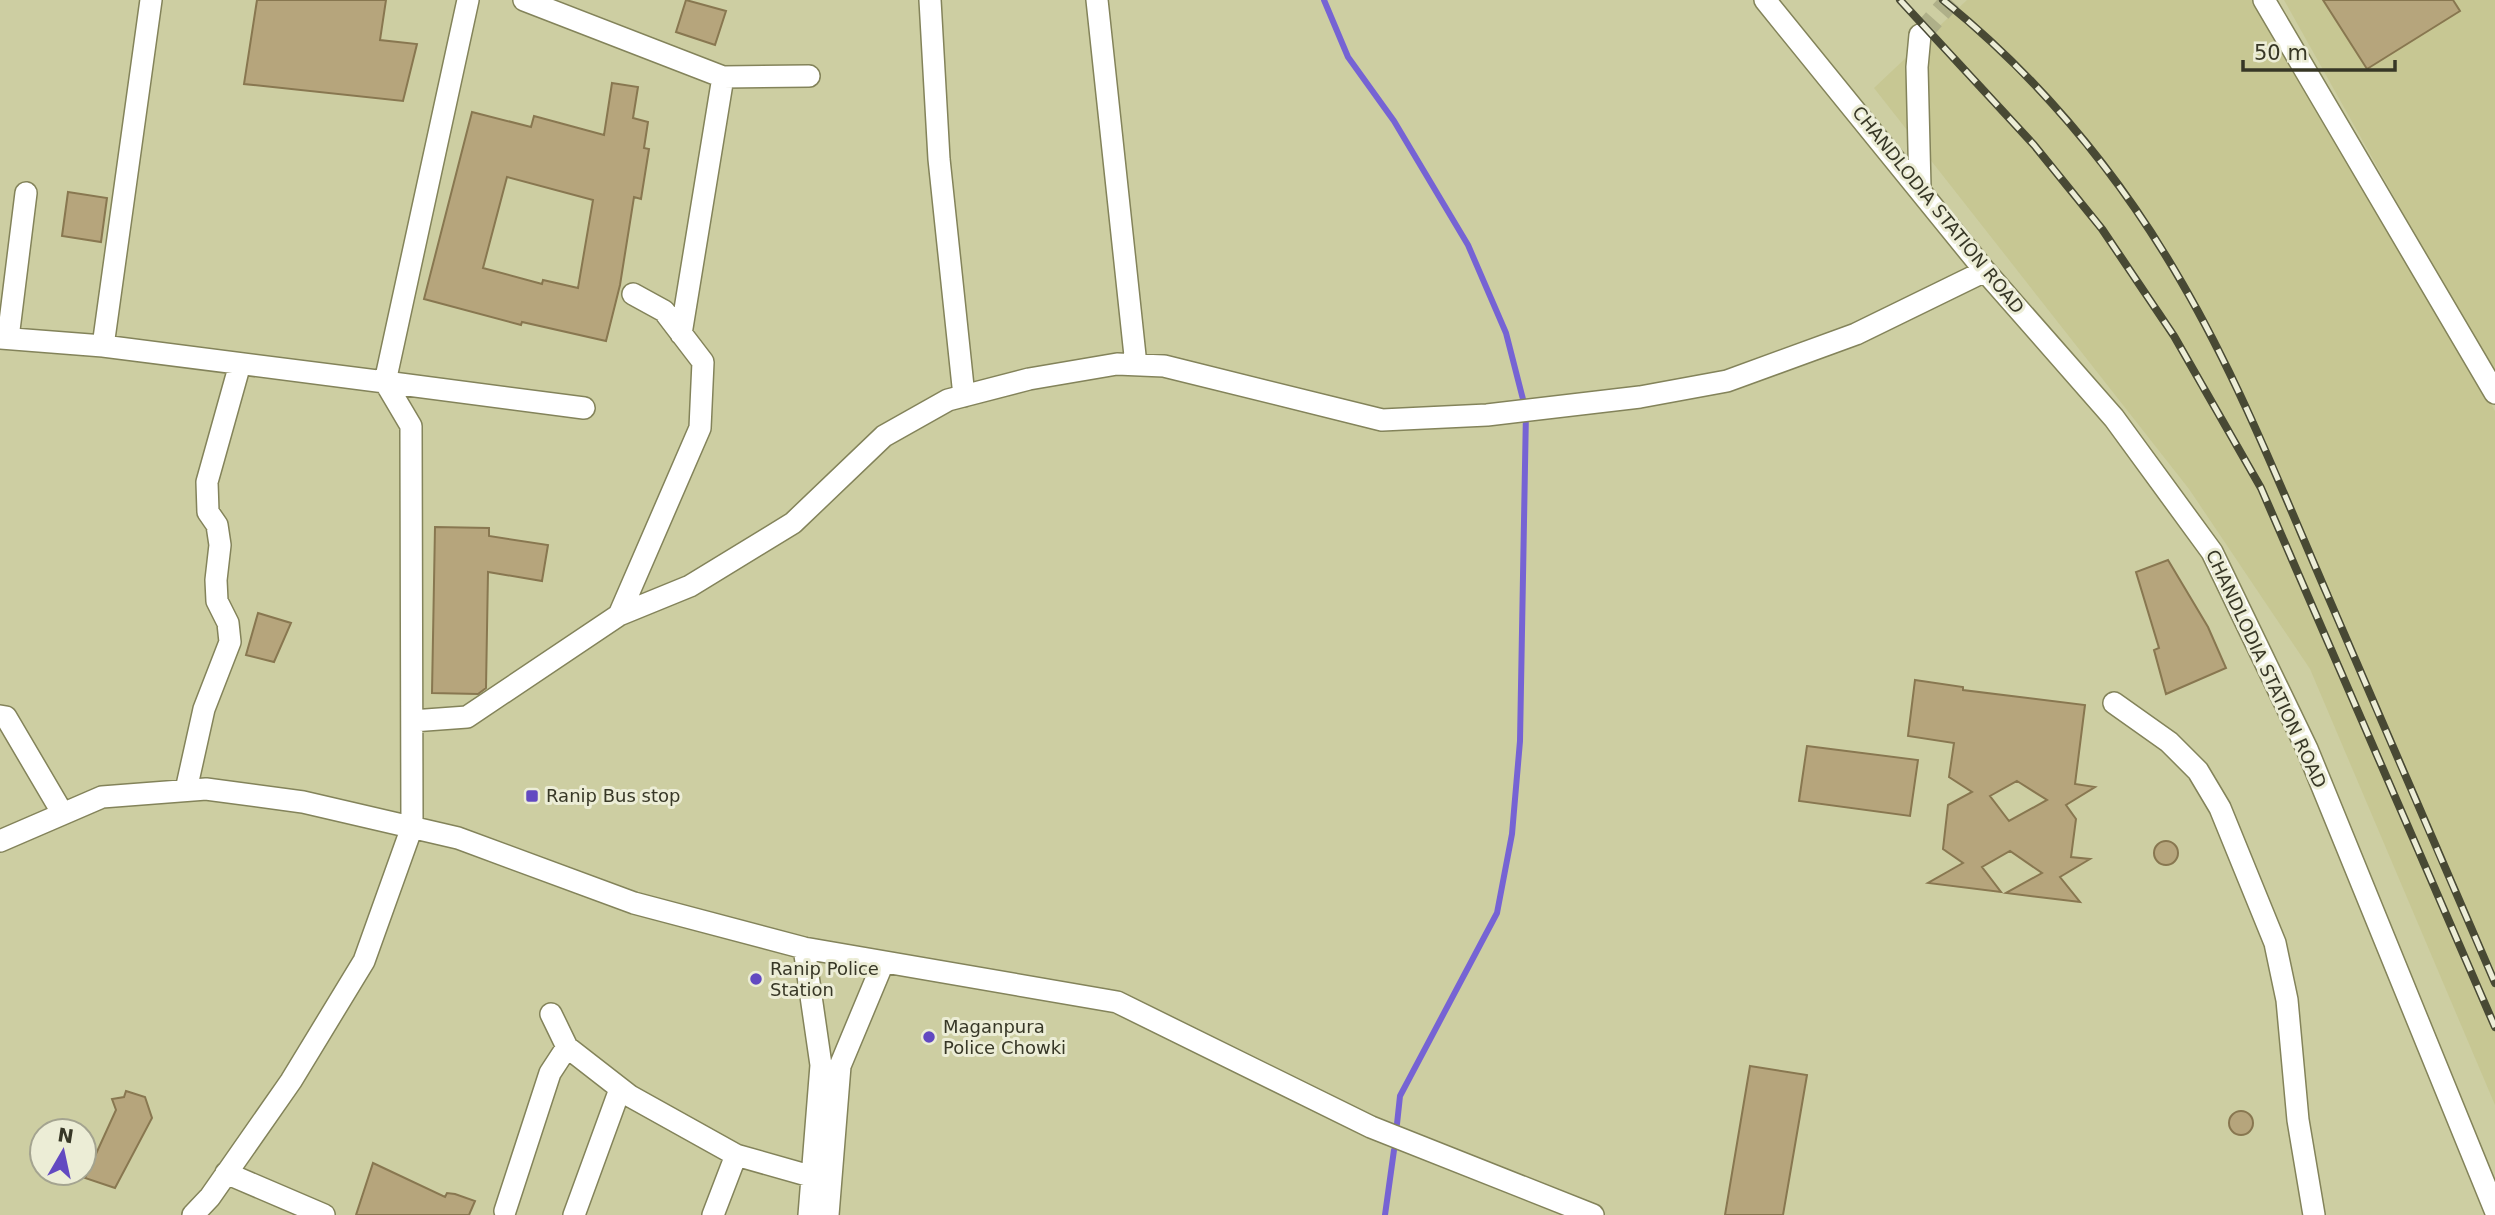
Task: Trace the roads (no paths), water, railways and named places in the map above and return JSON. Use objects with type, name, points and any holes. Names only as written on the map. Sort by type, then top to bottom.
[{"type":"street","points":[[103,346],[151,0]]},
{"type":"street","points":[[193,1215],[291,1081],[364,961],[412,827],[411,426],[385,382],[468,0]]},
{"type":"street","points":[[524,0],[723,77],[809,76]]},
{"type":"street","points":[[930,0],[939,159],[964,396]]},
{"type":"street","points":[[1097,0],[1136,365]]},
{"type":"street","name":"CHANDLODIA STATION ROAD","points":[[1765,0],[1985,271],[2115,418],[2212,552],[2307,749],[2495,1210]]},
{"type":"street","points":[[2264,0],[2495,393]]},
{"type":"street","points":[[1920,35],[1917,67],[1920,188]]},
{"type":"street","points":[[681,334],[723,77]]},
{"type":"street","points":[[26,193],[4,338],[103,346],[584,408]]},
{"type":"street","points":[[412,721],[467,717],[619,615],[690,586],[793,523],[884,436],[948,400],[1029,379],[1117,364],[1164,366],[1382,419],[1500,414],[1640,397],[1727,381],[1856,334],[1985,271]]},
{"type":"street","points":[[619,615],[699,428],[703,362],[664,311],[632,294]]},
{"type":"street","points":[[186,790],[204,709],[230,642],[228,623],[217,601],[219,545],[217,525],[208,512],[207,482],[240,364]]},
{"type":"street","points":[[2115,703],[2169,742],[2198,771],[2220,808],[2275,943],[2287,1000],[2298,1120],[2314,1215]]},
{"type":"street","points":[[0,716],[6,717],[63,814]]},
{"type":"street","points":[[0,841],[102,797],[206,789],[303,802],[412,827],[458,838],[634,903],[804,948],[1117,1002],[1371,1127],[1593,1215]]},
{"type":"street","points":[[804,948],[821,1065],[810,1176],[810,1215]]},
{"type":"street","points":[[828,1215],[840,1066],[883,963]]},
{"type":"street","points":[[551,1014],[567,1047],[620,1089],[736,1155],[810,1176]]},
{"type":"street","points":[[505,1211],[550,1073],[567,1047]]},
{"type":"street","points":[[574,1215],[620,1089]]},
{"type":"street","points":[[713,1215],[736,1155]]},
{"type":"street","points":[[226,1173],[324,1215]]},
{"type":"waterway","points":[[1324,0],[1348,57],[1394,121],[1468,245],[1506,333],[1526,411],[1520,741],[1512,834],[1497,913],[1400,1096],[1397,1124]]},
{"type":"waterway","points":[[1385,1215],[1394,1150]]},
{"type":"tunnel","points":[[1920,35],[1951,0]]},
{"type":"railway","points":[[1900,0],[2034,145],[2102,229],[2174,336],[2261,488],[2495,1027]]},
{"type":"railway","points":[[1943,0],[2012,62],[2075,130],[2132,204],[2203,320],[2259,436],[2495,983]]},
{"type":"place","name":"Ranip Bus stop","points":[[532,796]]},
{"type":"place","name":"Ranip Police Station","points":[[756,979]]},
{"type":"place","name":"Maganpura Police Chowki","points":[[929,1037]]}]
